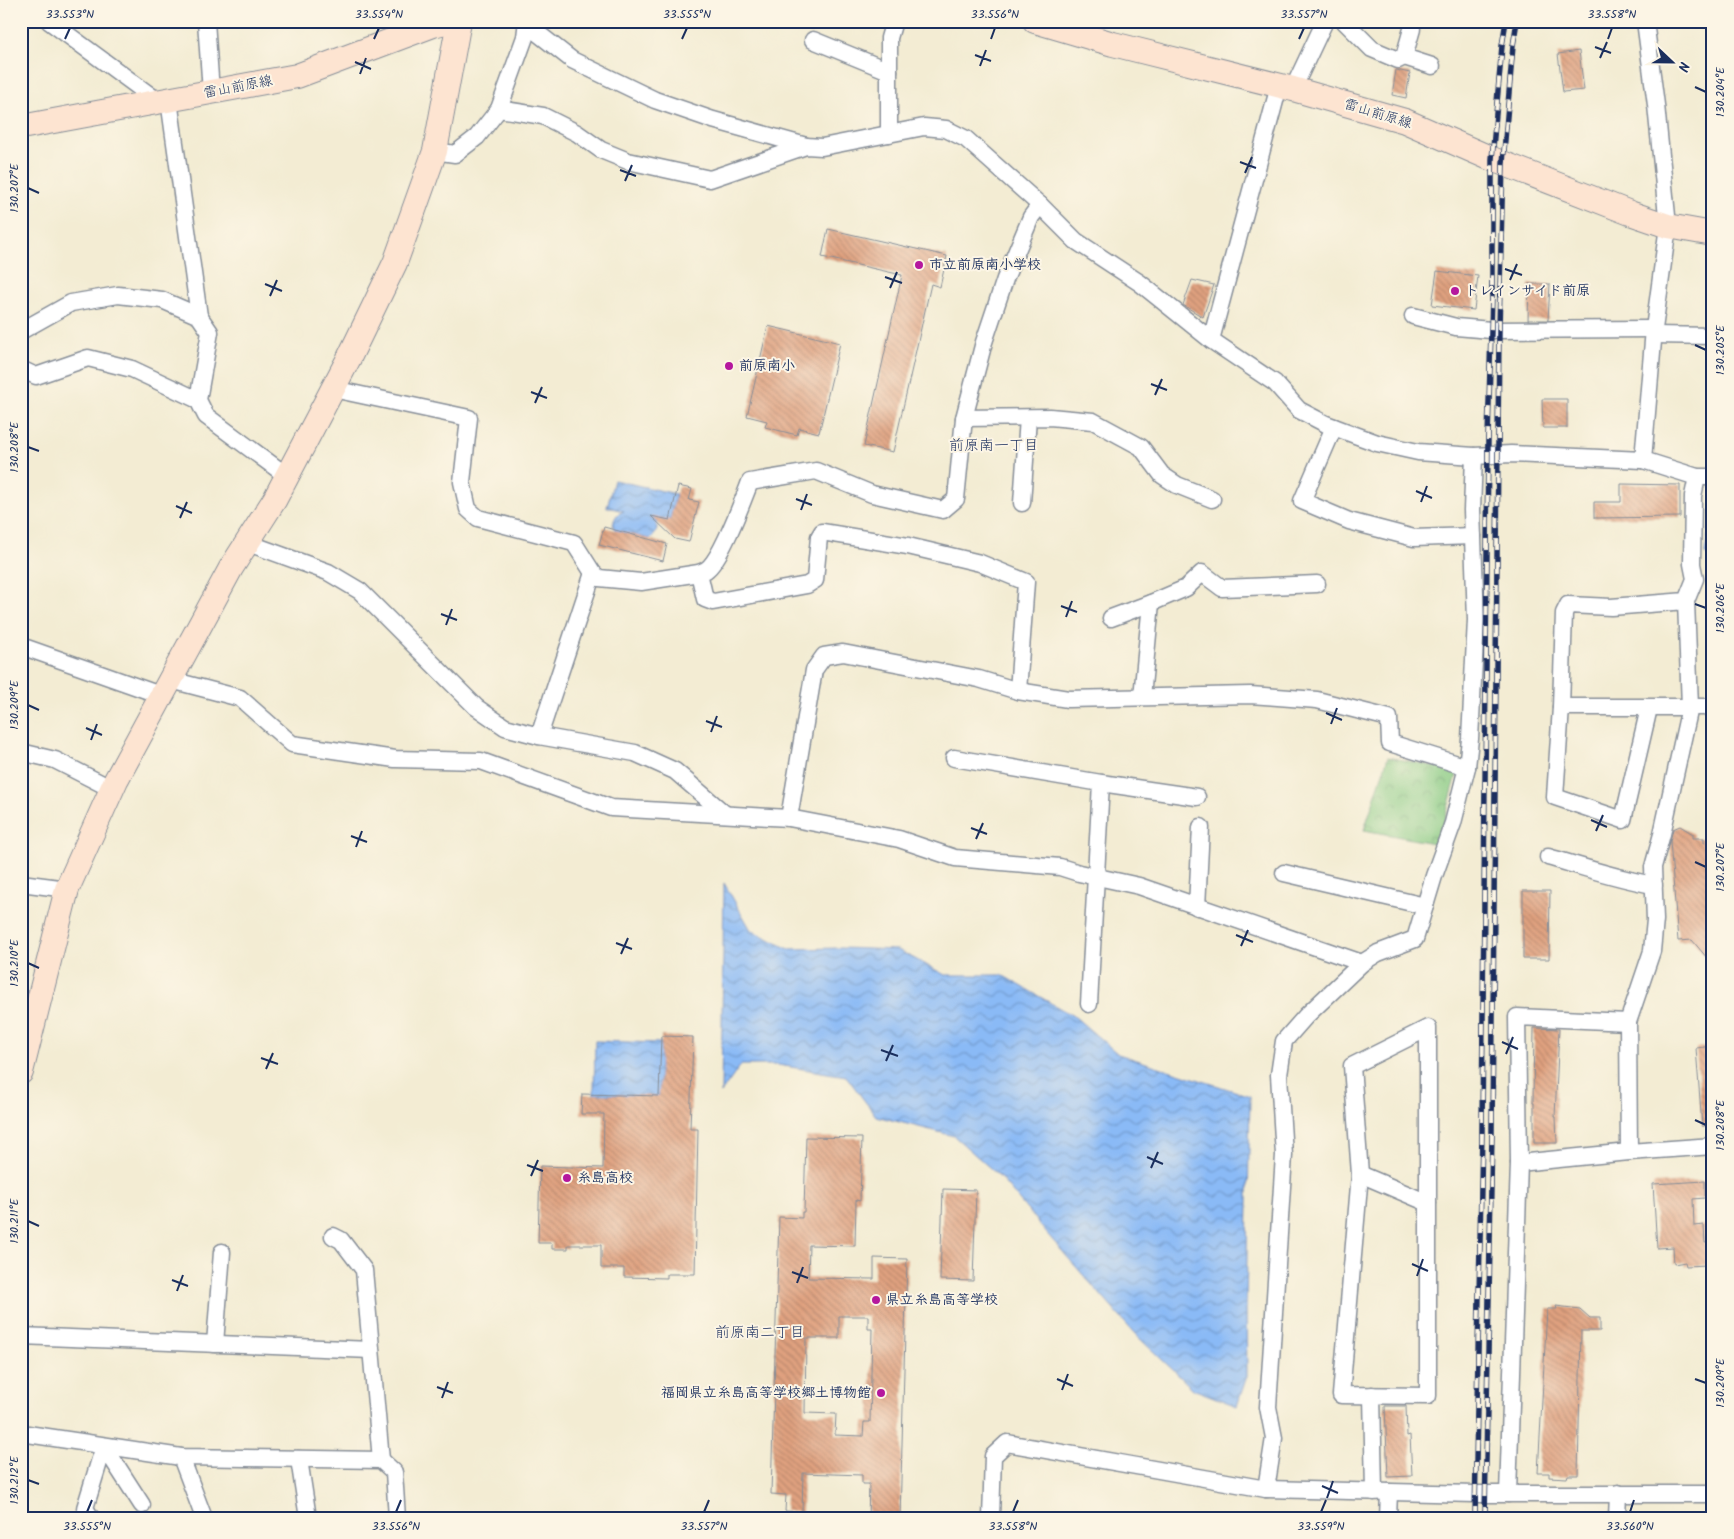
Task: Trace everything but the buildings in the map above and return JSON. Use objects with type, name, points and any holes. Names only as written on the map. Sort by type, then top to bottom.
[{"type":"street","points":[[49,21],[164,101],[199,316],[210,332],[198,400],[206,416],[287,476]]},
{"type":"street","points":[[206,21],[211,92]]},
{"type":"street","name":"雷山前原線","points":[[21,127],[297,76],[433,25],[449,21]]},
{"type":"street","points":[[21,1072],[67,890],[112,789],[231,568],[275,499],[348,360],[395,263],[435,151],[460,21]]},
{"type":"street","points":[[890,134],[889,38],[894,21]]},
{"type":"street","name":"雷山前原線","points":[[1035,21],[1113,44],[1286,87],[1406,121],[1492,159],[1668,226],[1713,234]]},
{"type":"street","points":[[1211,340],[1286,87],[1325,21]]},
{"type":"street","points":[[1344,21],[1372,49],[1398,60],[1404,57],[1432,66]]},
{"type":"street","points":[[1643,460],[1654,332],[1668,226],[1656,105],[1644,21]]},
{"type":"street","points":[[435,151],[454,154],[477,137],[499,110],[525,37],[526,23]]},
{"type":"street","points":[[526,23],[572,60],[655,100],[713,120],[806,146],[822,146],[924,127],[946,129],[966,139],[1040,205],[1076,242],[1140,283],[1211,340],[1275,382],[1299,410],[1334,427],[1377,443],[1418,452],[1474,456],[1512,454],[1643,460],[1705,477],[1693,496],[1692,564],[1695,579],[1686,601],[1690,707],[1653,867],[1655,920],[1652,951],[1628,1022],[1629,1152]]},
{"type":"street","points":[[1404,57],[1412,29]]},
{"type":"street","points":[[813,40],[889,71]]},
{"type":"street","points":[[499,110],[543,116],[577,134],[601,150],[628,161],[710,179],[806,146]]},
{"type":"street","points":[[333,389],[469,418],[462,482],[468,509],[478,518],[574,543],[593,573],[599,578],[641,582],[707,570],[731,529],[750,482],[816,471],[872,494],[943,510],[956,499],[964,418],[984,342],[1005,278],[1031,217],[1040,205]]},
{"type":"street","points":[[21,331],[71,303],[118,295],[162,300],[199,316]]},
{"type":"street","points":[[1413,316],[1456,327],[1491,330],[1654,332],[1713,336]]},
{"type":"street","points":[[21,369],[36,376],[88,358],[132,369],[198,400]]},
{"type":"street","points":[[964,418],[1050,417],[1093,421],[1141,447],[1162,475],[1177,485],[1212,499]]},
{"type":"street","points":[[1022,504],[1028,418]]},
{"type":"street","points":[[1334,427],[1302,501],[1349,521],[1414,538],[1473,536]]},
{"type":"street","points":[[1266,1489],[1274,1438],[1268,1407],[1284,1155],[1279,1075],[1284,1041],[1306,1016],[1362,963],[1378,953],[1415,939],[1434,876],[1454,822],[1467,766],[1470,739],[1476,620],[1473,536],[1474,456]]},
{"type":"street","points":[[698,573],[705,599],[714,602],[807,585],[815,580],[822,532],[908,546],[980,563],[1026,582],[1018,691]]},
{"type":"street","points":[[248,543],[328,572],[360,591],[476,706],[505,727],[539,736],[635,754],[675,771],[725,814]]},
{"type":"street","points":[[1111,618],[1186,588],[1202,572],[1222,588],[1317,584]]},
{"type":"street","points":[[539,736],[593,573]]},
{"type":"street","points":[[1649,708],[1623,820],[1555,797],[1561,707],[1564,613],[1568,605],[1611,607],[1686,601]]},
{"type":"street","points":[[1142,697],[1151,603]]},
{"type":"street","points":[[21,646],[167,688],[240,698],[292,744],[395,759],[481,761],[611,808],[789,818],[899,839],[955,858],[1060,867],[1139,886],[1362,963]]},
{"type":"street","points":[[789,818],[814,670],[824,656],[842,653],[978,680],[1018,691],[1068,699],[1250,695],[1317,700],[1388,718],[1390,743],[1467,766]]},
{"type":"street","points":[[1561,707],[1713,707]]},
{"type":"street","points":[[21,752],[54,760],[112,789]]},
{"type":"street","points":[[954,758],[1196,797]]},
{"type":"street","points":[[1089,1004],[1101,783]]},
{"type":"street","points":[[1197,907],[1201,827]]},
{"type":"street","points":[[1548,857],[1630,881],[1654,885]]},
{"type":"street","points":[[1284,873],[1425,906]]},
{"type":"street","points":[[21,883],[67,890]]},
{"type":"street","points":[[1508,1494],[1519,1163],[1517,1017],[1628,1022]]},
{"type":"street","points":[[1428,1028],[1428,1203],[1428,1396],[1341,1395],[1360,1174],[1352,1066],[1428,1028]]},
{"type":"street","points":[[1519,1163],[1713,1146]]},
{"type":"street","points":[[1360,1174],[1428,1203]]},
{"type":"street","points":[[333,1236],[341,1240],[364,1270],[381,1460]]},
{"type":"street","points":[[215,1344],[222,1252]]},
{"type":"street","points":[[21,1336],[371,1350]]},
{"type":"street","points":[[1372,1395],[1381,1492],[1388,1518]]},
{"type":"street","points":[[21,1433],[181,1457],[381,1460],[394,1472],[397,1518]]},
{"type":"street","points":[[992,1518],[993,1456],[1007,1443],[1266,1489],[1508,1494],[1713,1494]]},
{"type":"street","points":[[104,1446],[142,1505]]},
{"type":"street","points":[[90,1518],[85,1508],[104,1446]]},
{"type":"street","points":[[181,1457],[204,1518]]},
{"type":"street","points":[[300,1459],[308,1518]]},
{"type":"street","points":[[1617,1518],[1618,1493]]},
{"type":"green space","points":[[1388,757],[1458,771],[1438,844],[1364,830]]},
{"type":"water","points":[[614,480],[676,494],[670,520],[656,521],[657,527],[654,536],[649,539],[617,531],[613,527],[617,515],[624,511],[607,507]]},
{"type":"water","points":[[1710,526],[1713,526],[1713,555],[1705,554]]},
{"type":"water","points":[[724,883],[751,930],[789,949],[898,950],[945,975],[1002,975],[1075,1017],[1118,1054],[1250,1096],[1246,1308],[1247,1376],[1237,1406],[1193,1389],[1135,1334],[998,1175],[954,1136],[876,1116],[846,1076],[778,1065],[741,1065],[721,1093]]},
{"type":"water","points":[[595,1041],[661,1043],[659,1096],[594,1094]]},
{"type":"railway","points":[[1475,1518],[1482,1131],[1492,159],[1506,21]]},
{"type":"railway","points":[[1485,1518],[1492,1133],[1499,330],[1503,163],[1513,46],[1517,21]]},
{"type":"place","name":"市立前原南小学校","points":[[919,265]]},
{"type":"place","name":"トレインサイド前原","points":[[1455,291]]},
{"type":"place","name":"前原南小","points":[[729,366]]},
{"type":"place","name":"糸島高校","points":[[567,1178]]},
{"type":"place","name":"県立糸島高等学校","points":[[876,1300]]},
{"type":"place","name":"福岡県立糸島高等学校郷土博物館","points":[[881,1393]]},
{"type":"district","name":"前原南一丁目","points":[[994,446]]},
{"type":"district","name":"前原南二丁目","points":[[760,1333]]}]
